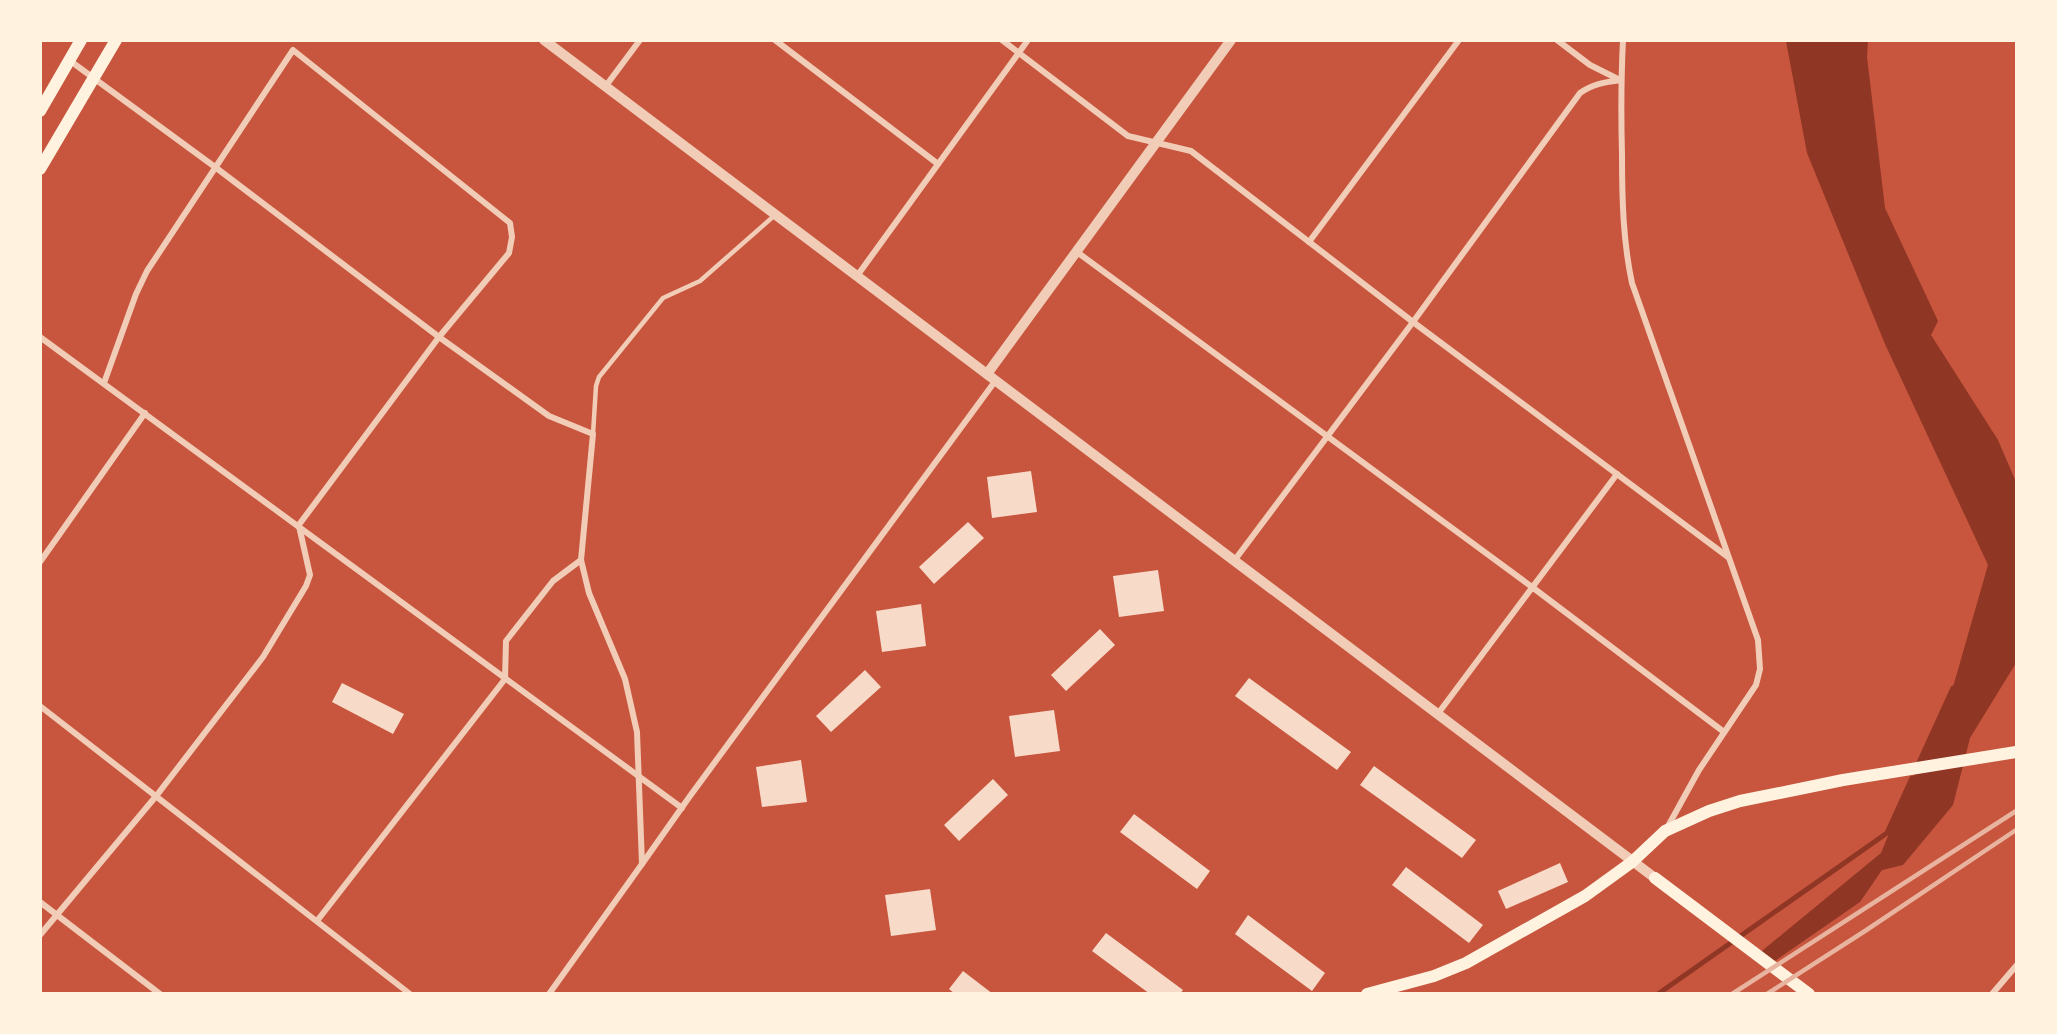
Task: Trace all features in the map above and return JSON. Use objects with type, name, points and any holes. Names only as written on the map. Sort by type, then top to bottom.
[{"type":"main road","points":[[40,111],[81,40]]},
{"type":"main road","points":[[40,169],[116,40]]},
{"type":"main road","points":[[1367,993],[1434,976],[1466,963],[1585,896],[1632,862],[1665,831],[1709,811],[1740,801],[1843,780],[2016,752]]},
{"type":"main road","points":[[1655,878],[1809,993]]},
{"type":"street","points":[[544,40],[1655,878]]},
{"type":"street","points":[[605,87],[639,40]]},
{"type":"street","points":[[775,40],[938,164]]},
{"type":"street","points":[[1002,40],[1128,136],[1157,141],[1191,151],[1413,322],[1728,557]]},
{"type":"street","points":[[856,276],[1028,40]]},
{"type":"street","points":[[549,993],[991,377],[1077,252],[1231,40]]},
{"type":"street","points":[[1309,242],[1459,40]]},
{"type":"street","points":[[1557,40],[1590,65],[1621,80]]},
{"type":"street","points":[[1623,40],[1622,216],[1626,255],[1632,283],[1758,640],[1761,669],[1755,685],[1699,770],[1665,831]]},
{"type":"street","points":[[104,383],[136,294],[147,271],[293,50],[510,223],[512,237],[509,253],[439,337],[298,526]]},
{"type":"street","points":[[69,60],[215,167],[439,337],[549,416],[593,434],[581,560],[589,593],[625,679],[637,732],[642,864]]},
{"type":"street","points":[[1234,561],[1413,322],[1580,93],[1601,83],[1621,80]]},
{"type":"street","points":[[1077,252],[1532,586],[1724,732]]},
{"type":"street","points":[[40,337],[682,808]]},
{"type":"street","points":[[40,562],[145,413]]},
{"type":"street","points":[[1437,715],[1617,474]]},
{"type":"street","points":[[40,935],[157,795],[263,657],[306,586],[310,575],[298,526]]},
{"type":"street","points":[[317,921],[505,679],[506,641],[553,581],[581,560]]},
{"type":"street","points":[[40,706],[410,993]]},
{"type":"street","points":[[40,902],[160,993]]},
{"type":"street","points":[[1992,993],[2016,966]]},
{"type":"lane","points":[[593,434],[596,386],[599,377],[663,298],[700,281],[775,215]]},
{"type":"shaded area","points":[[1786,41],[1868,41],[1867,57],[1885,208],[1938,321],[1931,335],[1998,440],[2016,482],[2016,663],[1970,738],[1953,805],[1903,865],[1882,870],[1860,902],[1769,965],[1757,955],[1881,853],[1951,694],[1988,565],[1885,344],[1807,153]]},
{"type":"building","points":[[1031,471],[1037,512],[992,518],[987,477]]},
{"type":"building","points":[[968,522],[984,538],[934,584],[919,567]]},
{"type":"building","points":[[1158,570],[1164,611],[1119,617],[1113,576]]},
{"type":"building","points":[[921,604],[926,646],[882,652],[876,611]]},
{"type":"building","points":[[1100,629],[1115,645],[1066,691],[1051,675]]},
{"type":"building","points":[[865,670],[881,687],[831,732],[816,716]]},
{"type":"building","points":[[1249,678],[1351,752],[1337,770],[1235,696]]},
{"type":"building","points":[[342,683],[404,714],[393,734],[332,702]]},
{"type":"building","points":[[1054,710],[1060,751],[1015,757],[1009,716]]},
{"type":"building","points":[[801,760],[807,802],[762,807],[756,767]]},
{"type":"building","points":[[1374,766],[1476,840],[1462,858],[1360,785]]},
{"type":"building","points":[[993,779],[1008,795],[959,841],[944,825]]},
{"type":"building","points":[[1134,814],[1210,871],[1197,889],[1120,832]]},
{"type":"building","points":[[1560,863],[1568,882],[1506,909],[1498,891]]},
{"type":"building","points":[[1406,867],[1483,925],[1469,943],[1392,885]]},
{"type":"building","points":[[930,889],[936,930],[891,936],[885,895]]},
{"type":"building","points":[[1248,915],[1325,973],[1312,991],[1235,934]]},
{"type":"building","points":[[1106,933],[1183,990],[1180,994],[1150,994],[1092,951]]},
{"type":"building","points":[[963,971],[993,994],[955,994],[949,989]]},
{"type":"waterway","points":[[1917,767],[1953,688]]},
{"type":"waterway","points":[[1658,994],[1887,833],[1912,778]]},
{"type":"railway","points":[[1732,994],[2016,811]]},
{"type":"railway","points":[[1767,994],[2016,830]]}]
